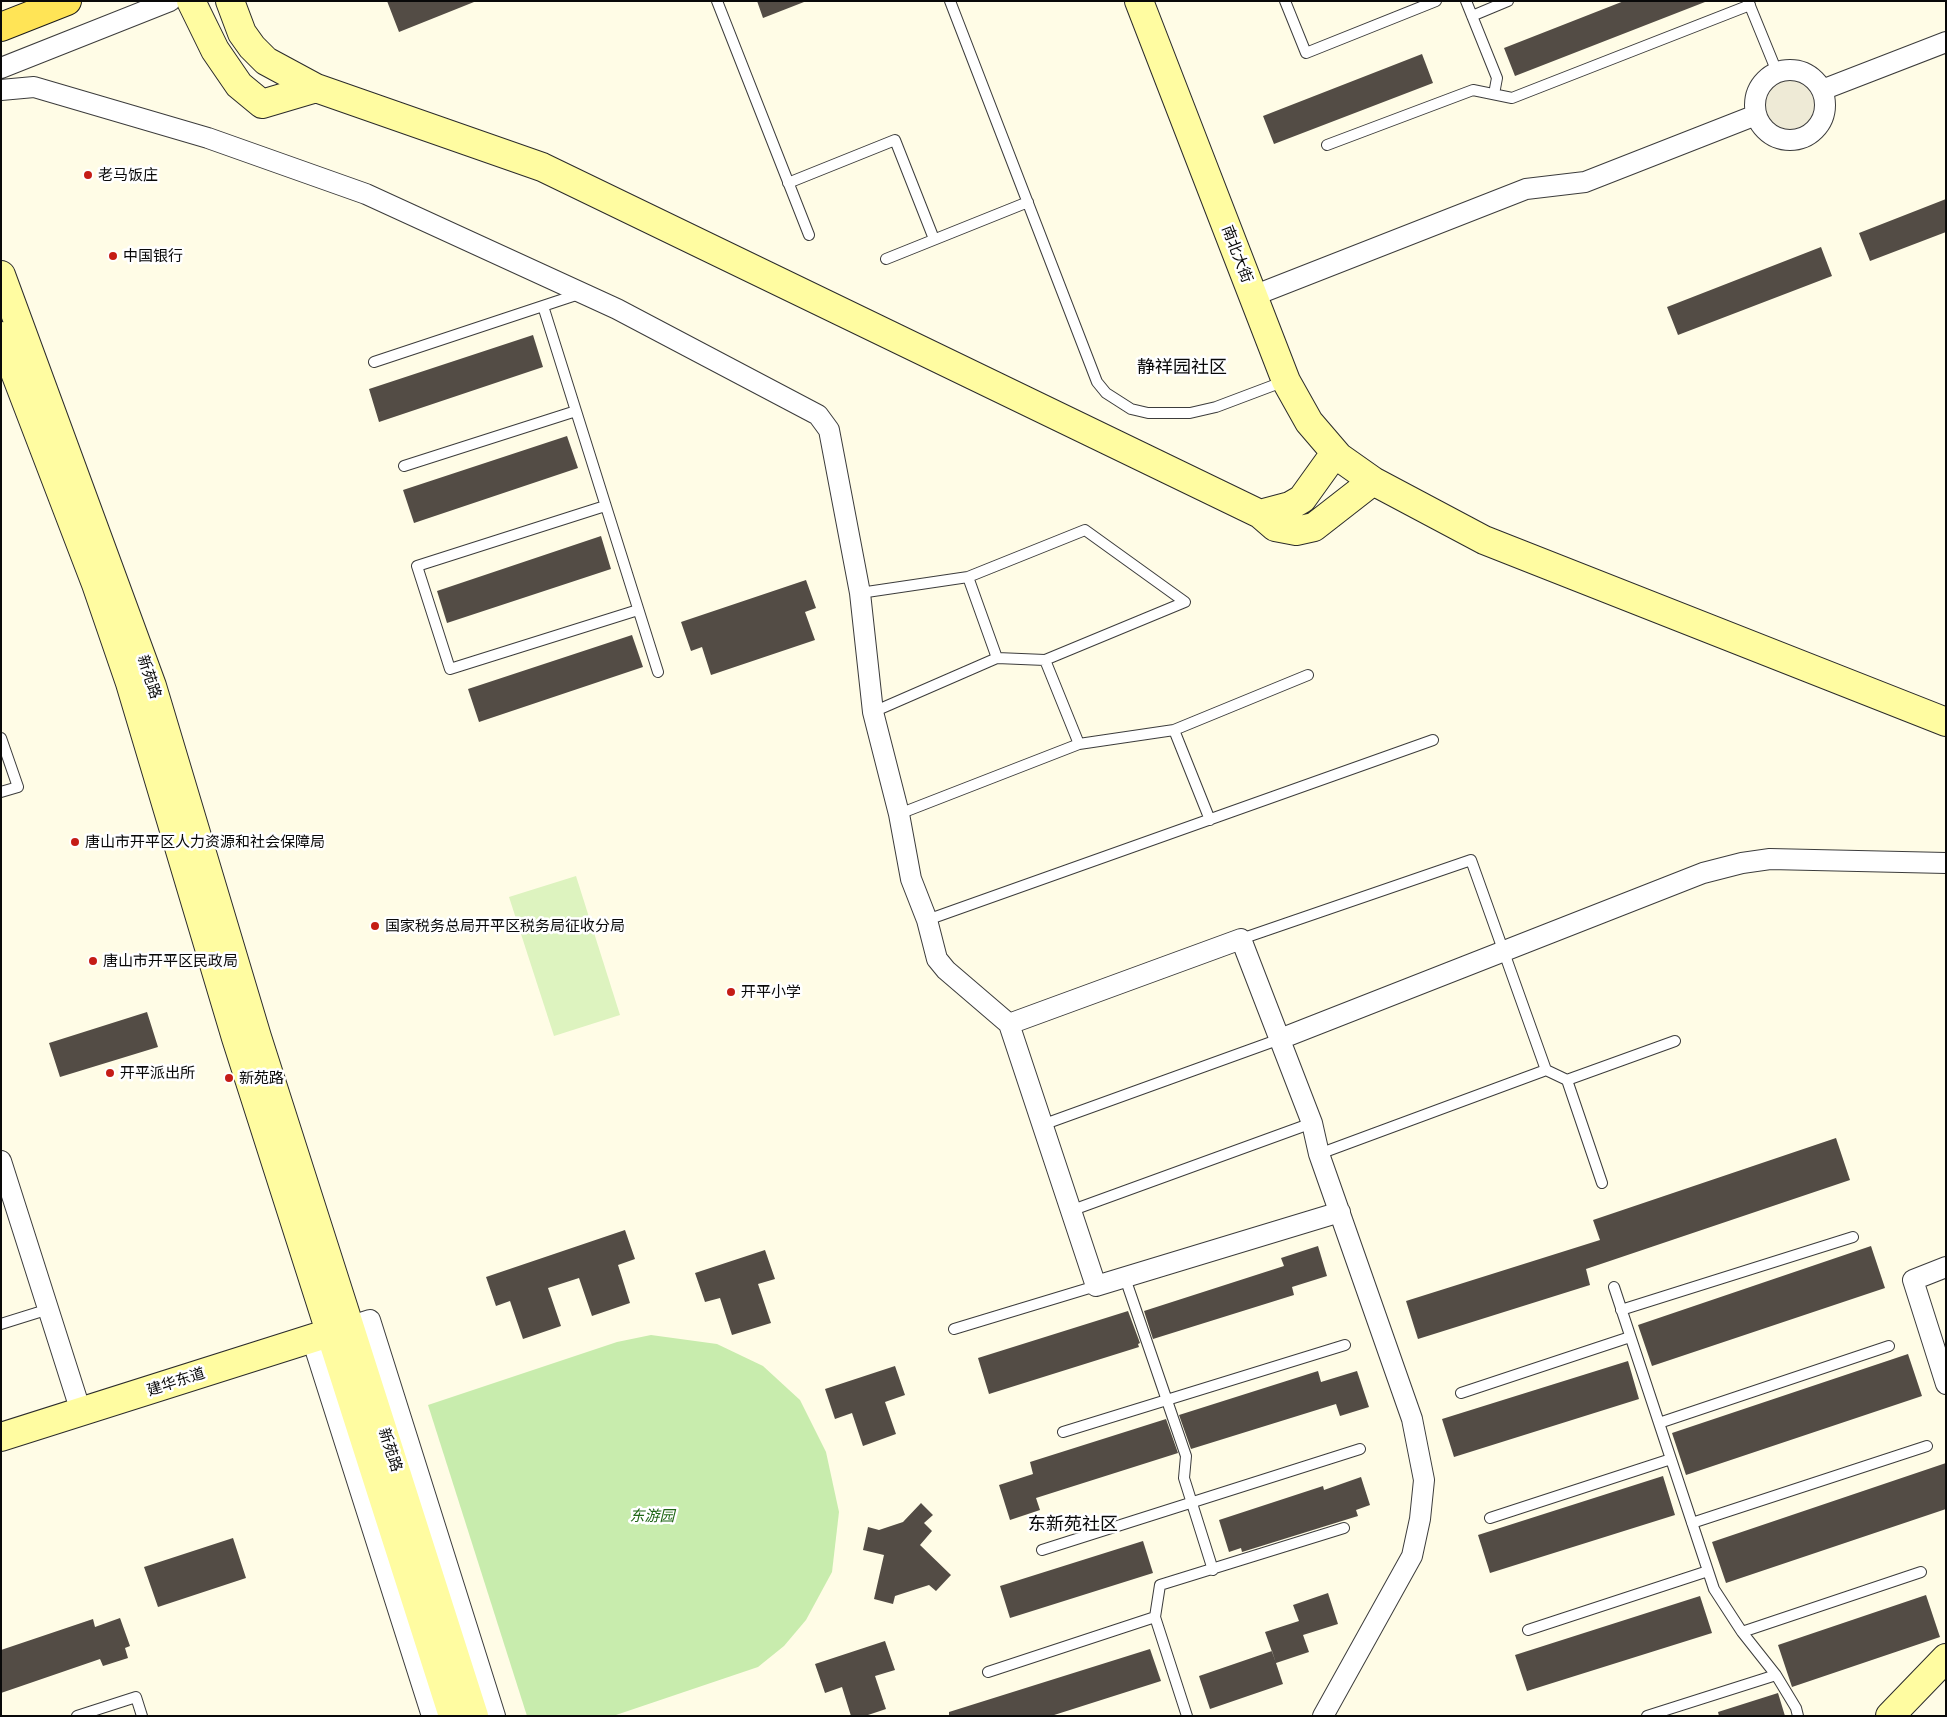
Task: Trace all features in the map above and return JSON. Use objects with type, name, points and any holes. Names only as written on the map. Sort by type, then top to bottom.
[{"type":"main road","points":[[1,27],[67,1]]},
{"type":"main road","points":[[192,1],[215,50],[239,85],[262,104],[316,88]]},
{"type":"main road","points":[[230,1],[242,33],[266,61],[316,88],[542,167],[1260,514],[1275,527],[1296,531],[1314,528],[1372,481]]},
{"type":"main road","name":"南北大街","points":[[1139,1],[1286,381],[1309,422],[1335,453],[1372,481],[1484,540],[1946,722]]},
{"type":"main road","name":"新苑路","points":[[1,275],[152,686],[257,1037],[332,1332],[474,1716]]},
{"type":"main road","name":"新苑路","points":[[1,336],[92,575],[130,683],[236,1038],[332,1332],[453,1716]]},
{"type":"main road","points":[[1260,514],[1290,506],[1302,498],[1335,453]]},
{"type":"main road","name":"建华东道","points":[[1,1437],[332,1332]]},
{"type":"main road","points":[[1890,1716],[1946,1658]]},
{"type":"street","points":[[1,68],[170,1]]},
{"type":"street","points":[[1822,90],[1946,42]]},
{"type":"street","points":[[1794,70],[1806,73],[1816,80],[1822,90],[1826,101],[1825,113],[1820,124],[1812,133],[1802,138],[1791,140],[1774,136],[1761,126],[1756,115],[1757,92],[1763,82],[1777,72],[1794,70]]},
{"type":"street","points":[[1,90],[34,88],[208,138],[366,194],[617,309],[818,415],[829,430],[860,593],[873,712],[899,814],[911,880],[926,920],[937,959],[946,970],[1009,1024],[1096,1286],[1340,1212]]},
{"type":"street","points":[[1253,296],[1526,190],[1585,182],[1756,115]]},
{"type":"street","points":[[1280,1039],[1703,873],[1742,863],[1770,859],[1946,863]]},
{"type":"street","points":[[1009,1024],[1241,939],[1312,1123],[1319,1154],[1412,1419],[1424,1480],[1420,1519],[1412,1556],[1323,1716]]},
{"type":"street","points":[[1,1161],[82,1412]]},
{"type":"street","points":[[1946,1267],[1913,1280],[1946,1384]]},
{"type":"street","points":[[432,1716],[332,1332],[370,1320],[496,1716]]},
{"type":"lane","points":[[717,1],[809,236]]},
{"type":"lane","points":[[950,1],[1097,382],[1117,402],[1148,413],[1190,413],[1216,407],[1286,381]]},
{"type":"lane","points":[[1285,1],[1306,53],[1436,1]]},
{"type":"lane","points":[[1466,1],[1496,78],[1494,94]]},
{"type":"lane","points":[[1472,16],[1508,1]]},
{"type":"lane","points":[[1327,144],[1473,90],[1512,98],[1749,3],[1777,72]]},
{"type":"lane","points":[[788,183],[895,140],[934,239]]},
{"type":"lane","points":[[886,258],[1028,202]]},
{"type":"lane","points":[[374,362],[580,293]]},
{"type":"lane","points":[[543,306],[658,672]]},
{"type":"lane","points":[[404,466],[576,411]]},
{"type":"lane","points":[[606,506],[417,566],[450,669],[638,610]]},
{"type":"lane","points":[[860,593],[968,577],[1085,530],[1184,602],[1045,660],[998,658],[873,712]]},
{"type":"lane","points":[[968,577],[998,658]]},
{"type":"lane","points":[[1045,660],[1079,744]]},
{"type":"lane","points":[[899,814],[1079,744],[1174,730],[1308,675]]},
{"type":"lane","points":[[1174,730],[1210,820]]},
{"type":"lane","points":[[1,738],[18,787],[1,792]]},
{"type":"lane","points":[[926,920],[1433,740]]},
{"type":"lane","points":[[1241,939],[1471,860],[1546,1070],[1567,1080],[1675,1041]]},
{"type":"lane","points":[[1042,1125],[1280,1039]]},
{"type":"lane","points":[[1319,1154],[1546,1070]]},
{"type":"lane","points":[[1567,1080],[1602,1183]]},
{"type":"lane","points":[[1070,1211],[1312,1123]]},
{"type":"lane","points":[[1621,1310],[1853,1237]]},
{"type":"lane","points":[[1125,1278],[1186,1456],[1184,1478],[1213,1570]]},
{"type":"lane","points":[[954,1329],[1096,1286]]},
{"type":"lane","points":[[1614,1287],[1714,1589],[1742,1632],[1776,1675],[1796,1708],[1798,1716]]},
{"type":"lane","points":[[1,1324],[49,1309]]},
{"type":"lane","points":[[1461,1393],[1630,1337]]},
{"type":"lane","points":[[1062,1432],[1345,1345]]},
{"type":"lane","points":[[1659,1423],[1889,1346]]},
{"type":"lane","points":[[1692,1523],[1927,1446]]},
{"type":"lane","points":[[1042,1550],[1360,1449]]},
{"type":"lane","points":[[1490,1518],[1671,1459]]},
{"type":"lane","points":[[1187,1716],[1155,1617],[1160,1585],[1344,1528]]},
{"type":"lane","points":[[1528,1630],[1708,1571]]},
{"type":"lane","points":[[1742,1632],[1921,1572]]},
{"type":"lane","points":[[988,1672],[1155,1617]]},
{"type":"lane","points":[[1647,1716],[1776,1675]]},
{"type":"lane","points":[[77,1716],[136,1697],[142,1716]]},
{"type":"green space","points":[[576,876],[620,1015],[554,1036],[509,897]]},
{"type":"green space","name":"东游园","points":[[651,1335],[717,1344],[763,1366],[800,1400],[826,1452],[839,1512],[832,1572],[806,1620],[784,1646],[758,1667],[613,1716],[527,1716],[428,1405],[617,1342]]},
{"type":"shaded area","points":[[1791,75],[1807,80],[1812,84],[1816,89],[1821,105],[1816,121],[1812,126],[1807,130],[1791,135],[1775,130],[1770,126],[1766,121],[1761,105],[1766,89],[1770,84],[1775,80]]},
{"type":"building","points":[[387,1],[474,1],[474,2],[399,32]]},
{"type":"building","points":[[757,1],[804,1],[804,2],[763,18]]},
{"type":"building","points":[[1624,1],[1705,2],[1515,76],[1504,48]]},
{"type":"building","points":[[1422,54],[1433,83],[1274,144],[1263,116]]},
{"type":"building","points":[[1946,199],[1946,232],[1870,261],[1859,233]]},
{"type":"building","points":[[1821,247],[1832,276],[1678,335],[1667,307]]},
{"type":"building","points":[[533,335],[543,367],[379,422],[369,389]]},
{"type":"building","points":[[567,436],[578,468],[414,523],[403,490]]},
{"type":"building","points":[[601,536],[611,569],[447,623],[437,591]]},
{"type":"building","points":[[806,580],[816,608],[805,612],[815,640],[711,675],[702,647],[691,651],[681,622]]},
{"type":"building","points":[[632,635],[643,667],[479,722],[468,689]]},
{"type":"building","name":"开平派出所","points":[[147,1012],[158,1047],[60,1077],[49,1043]]},
{"type":"building","points":[[1836,1138],[1850,1180],[1586,1269],[1590,1285],[1418,1339],[1406,1301],[1600,1240],[1593,1220]]},
{"type":"building","points":[[625,1230],[635,1259],[618,1265],[630,1303],[592,1316],[579,1278],[548,1288],[561,1326],[523,1339],[510,1301],[496,1306],[486,1277]]},
{"type":"building","points":[[1318,1246],[1327,1276],[1292,1287],[1294,1295],[1153,1339],[1144,1311],[1284,1266],[1281,1258]]},
{"type":"building","points":[[1871,1246],[1885,1288],[1652,1366],[1638,1325]]},
{"type":"building","points":[[765,1250],[775,1279],[758,1284],[771,1323],[732,1335],[720,1298],[705,1302],[695,1273]]},
{"type":"building","points":[[1128,1311],[1140,1343],[1138,1344],[1139,1347],[989,1394],[978,1358]]},
{"type":"building","points":[[1908,1354],[1922,1396],[1686,1475],[1672,1433]]},
{"type":"building","points":[[1628,1361],[1639,1399],[1454,1457],[1442,1419]]},
{"type":"building","points":[[895,1366],[905,1395],[885,1402],[896,1434],[863,1446],[852,1413],[835,1419],[825,1389]]},
{"type":"building","points":[[1318,1371],[1321,1382],[1357,1371],[1369,1407],[1340,1416],[1336,1404],[1191,1449],[1179,1415]]},
{"type":"building","points":[[1166,1419],[1178,1453],[1036,1498],[1040,1510],[1010,1520],[999,1485],[1033,1474],[1030,1462]]},
{"type":"building","points":[[1946,1463],[1946,1509],[1726,1583],[1712,1542]]},
{"type":"building","points":[[1663,1476],[1675,1515],[1490,1573],[1478,1535]]},
{"type":"building","points":[[1361,1477],[1370,1505],[1356,1510],[1358,1516],[1242,1552],[1241,1548],[1229,1552],[1219,1520],[1323,1486],[1324,1490]]},
{"type":"building","points":[[921,1503],[933,1515],[924,1523],[932,1531],[920,1545],[951,1575],[936,1591],[929,1585],[895,1596],[893,1604],[874,1599],[884,1555],[863,1550],[868,1527],[879,1530],[903,1522]]},
{"type":"building","points":[[233,1538],[246,1578],[158,1607],[144,1567]]},
{"type":"building","points":[[1143,1541],[1153,1573],[1010,1618],[1000,1586]]},
{"type":"building","points":[[1328,1593],[1338,1624],[1303,1635],[1309,1652],[1276,1663],[1265,1632],[1299,1621],[1293,1605]]},
{"type":"building","points":[[1926,1595],[1940,1637],[1792,1687],[1778,1645]]},
{"type":"building","points":[[1700,1596],[1712,1633],[1527,1691],[1515,1655]]},
{"type":"building","points":[[120,1618],[130,1646],[125,1648],[128,1658],[103,1666],[100,1659],[1,1693],[1,1650],[93,1619],[95,1627]]},
{"type":"building","points":[[885,1641],[895,1670],[875,1676],[886,1709],[865,1716],[851,1716],[842,1687],[825,1693],[815,1664]]},
{"type":"building","points":[[1150,1649],[1161,1681],[1051,1716],[949,1716],[949,1712]]},
{"type":"building","points":[[1272,1651],[1283,1684],[1210,1709],[1199,1676]]},
{"type":"building","points":[[1778,1693],[1785,1716],[1719,1716],[1718,1712]]},
{"type":"place","name":"老马饭庄","points":[[88,175]]},
{"type":"place","name":"中国银行","points":[[113,256]]},
{"type":"place","name":"唐山市开平区人力资源和社会保障局","points":[[75,842]]},
{"type":"place","name":"国家税务总局开平区税务局征收分局","points":[[375,926]]},
{"type":"place","name":"唐山市开平区民政局","points":[[93,961]]},
{"type":"place","name":"开平小学","points":[[731,992]]},
{"type":"place","name":"开平派出所","points":[[110,1073]]},
{"type":"place","name":"新苑路","points":[[229,1078]]},
{"type":"district","name":"静祥园社区","points":[[1182,367]]},
{"type":"district","name":"东新苑社区","points":[[1073,1524]]}]
